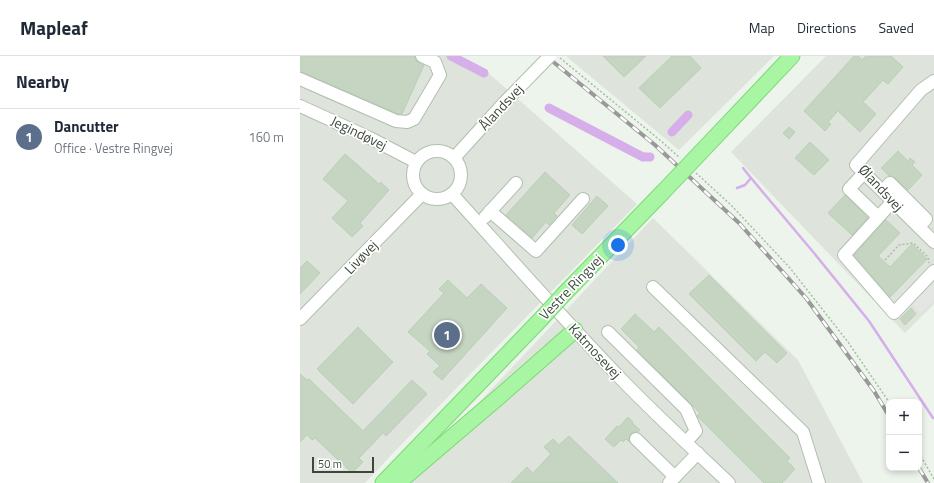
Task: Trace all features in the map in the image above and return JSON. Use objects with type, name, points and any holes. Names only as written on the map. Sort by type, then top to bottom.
[{"type":"main road","name":"Vestre Ringvej","points":[[383,483],[792,56]]},
{"type":"main road","points":[[398,483],[575,330]]},
{"type":"street","points":[[300,79],[396,121],[407,122],[414,119],[440,75],[435,62],[422,56]]},
{"type":"street","name":"Ålandsvej","points":[[454,158],[502,105],[546,60]]},
{"type":"street","name":"Ølandsvej","points":[[934,81],[921,90],[856,165],[934,242]]},
{"type":"street","name":"Jegindøvej","points":[[300,106],[368,137],[416,162]]},
{"type":"street","points":[[441,151],[454,158],[459,164],[461,180],[458,188],[452,194],[437,200],[429,198],[417,189],[412,176],[416,162],[421,157],[427,153],[441,151]]},
{"type":"street","points":[[864,173],[850,189],[874,213]]},
{"type":"street","points":[[479,223],[516,183]]},
{"type":"street","points":[[883,191],[890,183],[926,219],[919,227]]},
{"type":"street","name":"Livøvej","points":[[300,319],[422,194]]},
{"type":"street","name":"Katmosevej","points":[[452,194],[625,383],[729,483]]},
{"type":"street","points":[[490,211],[536,251],[582,199]]},
{"type":"street","points":[[893,201],[844,255],[894,313],[931,267]]},
{"type":"street","points":[[653,287],[802,432],[820,483]]},
{"type":"street","points":[[608,332],[686,409],[696,432],[686,442]]},
{"type":"street","points":[[636,439],[672,480],[698,454]]},
{"type":"path","points":[[557,56],[661,141],[684,162]]},
{"type":"path","points":[[696,173],[731,205],[790,268],[848,342],[887,399]]},
{"type":"path","points":[[885,260],[899,245],[913,243],[928,257],[931,267]]},
{"type":"path","points":[[922,458],[934,479]]},
{"type":"shaded area","points":[[300,56],[458,56],[485,70],[637,204],[365,483],[300,483]]},
{"type":"shaded area","points":[[774,56],[679,150],[567,57]]},
{"type":"shaded area","points":[[826,56],[934,56],[934,304],[905,333],[731,152]]},
{"type":"shaded area","points":[[653,218],[798,360],[863,483],[403,483]]},
{"type":"shaded area","points":[[934,277],[934,300],[921,313],[910,302]]},
{"type":"building","points":[[300,56],[414,56],[416,61],[424,65],[402,114],[398,114],[300,71]]},
{"type":"building","points":[[603,56],[646,56],[624,77]]},
{"type":"building","points":[[672,56],[690,56],[701,68],[660,108],[639,88]]},
{"type":"building","points":[[854,56],[858,56],[862,60],[866,56],[891,56],[903,67],[888,84],[883,80],[863,102],[876,114],[860,132],[838,111],[828,122],[831,124],[825,131],[804,111]]},
{"type":"building","points":[[789,127],[795,132],[789,139],[783,133]]},
{"type":"building","points":[[810,142],[829,160],[814,175],[795,158]]},
{"type":"building","points":[[898,151],[908,161],[910,158],[915,162],[912,165],[922,175],[908,190],[881,168]]},
{"type":"building","points":[[345,154],[379,184],[381,182],[389,190],[360,223],[363,226],[352,237],[332,218],[348,201],[323,179]]},
{"type":"building","points":[[545,172],[570,195],[554,213],[557,216],[549,225],[546,222],[532,238],[506,215]]},
{"type":"building","points":[[845,195],[868,218],[852,235],[828,213]]},
{"type":"building","points":[[597,196],[608,206],[582,234],[572,225]]},
{"type":"building","points":[[886,220],[900,233],[878,256],[890,267],[912,244],[927,259],[890,297],[854,255]]},
{"type":"building","points":[[307,261],[320,273],[300,294],[300,268]]},
{"type":"building","points":[[709,275],[787,353],[777,363],[765,352],[756,361],[689,294]]},
{"type":"building","points":[[448,280],[467,298],[481,284],[507,308],[442,380],[433,372],[440,366],[427,354],[430,351],[408,332],[444,293],[439,289]]},
{"type":"building","points":[[911,308],[916,314],[905,325],[900,319]]},
{"type":"building","points":[[635,314],[654,332],[659,327],[790,458],[787,461],[795,469],[782,483],[764,483],[697,416],[700,413],[637,350],[639,347],[621,329]]},
{"type":"building","points":[[358,327],[393,362],[353,404],[317,369]]},
{"type":"building","points":[[300,374],[307,380],[309,379],[363,431],[412,380],[427,394],[386,436],[383,433],[359,458],[363,462],[352,473],[315,438],[312,440],[307,435],[300,442]]},
{"type":"building","points":[[628,417],[640,430],[630,434],[629,442],[626,439],[623,442],[621,440],[614,447],[605,439]]},
{"type":"building","points":[[569,436],[618,483],[511,483],[527,467],[533,473],[551,454],[544,447],[553,439],[559,445]]},
{"type":"waterway","points":[[451,56],[484,73]]},
{"type":"waterway","points":[[549,108],[643,157],[650,157]]},
{"type":"waterway","points":[[672,132],[688,115]]},
{"type":"waterway","points":[[737,188],[745,185],[751,178],[743,168]]},
{"type":"waterway","points":[[751,178],[869,321],[934,418]]},
{"type":"railway","points":[[546,56],[655,145],[739,223],[806,298],[874,391],[886,411]]},
{"type":"railway","points":[[921,471],[928,483]]},
{"type":"place","name":"Dancutter","points":[[447,335]]}]
